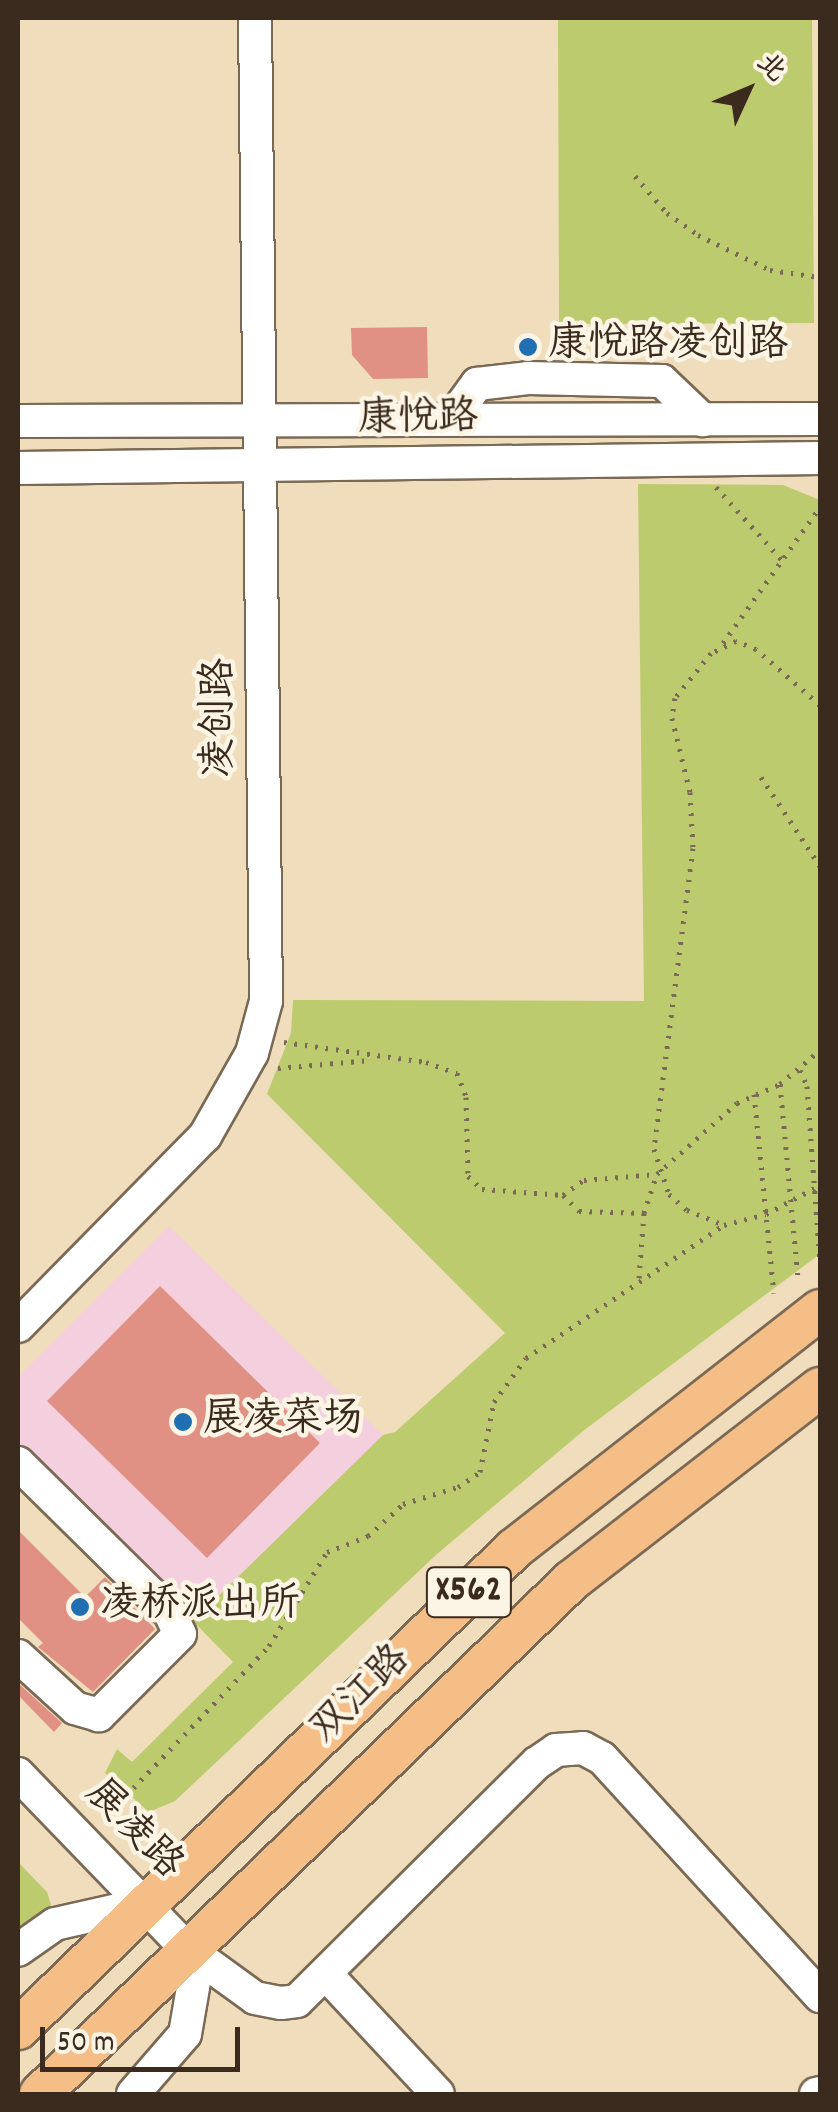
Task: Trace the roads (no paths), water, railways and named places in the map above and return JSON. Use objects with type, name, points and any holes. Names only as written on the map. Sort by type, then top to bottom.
[{"type":"main road","name":"双江路","points":[[18,2029],[514,1549],[820,1310]]},
{"type":"main road","name":"双江路","points":[[40,2094],[186,1948],[571,1581],[820,1388]]},
{"type":"street","name":"凌创路","points":[[18,1326],[176,1170],[213,1123],[252,1053],[266,1001],[264,465],[256,18]]},
{"type":"street","name":"康悦路","points":[[18,422],[453,417],[820,419]]},
{"type":"street","name":"康悦路","points":[[18,468],[820,458]]},
{"type":"street","points":[[18,1463],[170,1613],[180,1634],[99,1715],[75,1708],[18,1656]]},
{"type":"street","name":"展凌路","points":[[18,1774],[186,1948],[256,1998],[281,2003],[298,2001],[537,1763],[556,1750],[582,1748],[602,1758],[820,1996]]},
{"type":"street","points":[[18,1950],[38,1930],[144,1904]]},
{"type":"street","points":[[133,2094],[185,2034],[195,1976],[186,1948]]},
{"type":"street","points":[[326,1974],[438,2094]]},
{"type":"place","name":"康悦路凌创路","points":[[528,347]]},
{"type":"place","name":"展凌菜场","points":[[183,1422]]},
{"type":"place","name":"凌桥派出所","points":[[80,1607]]}]
